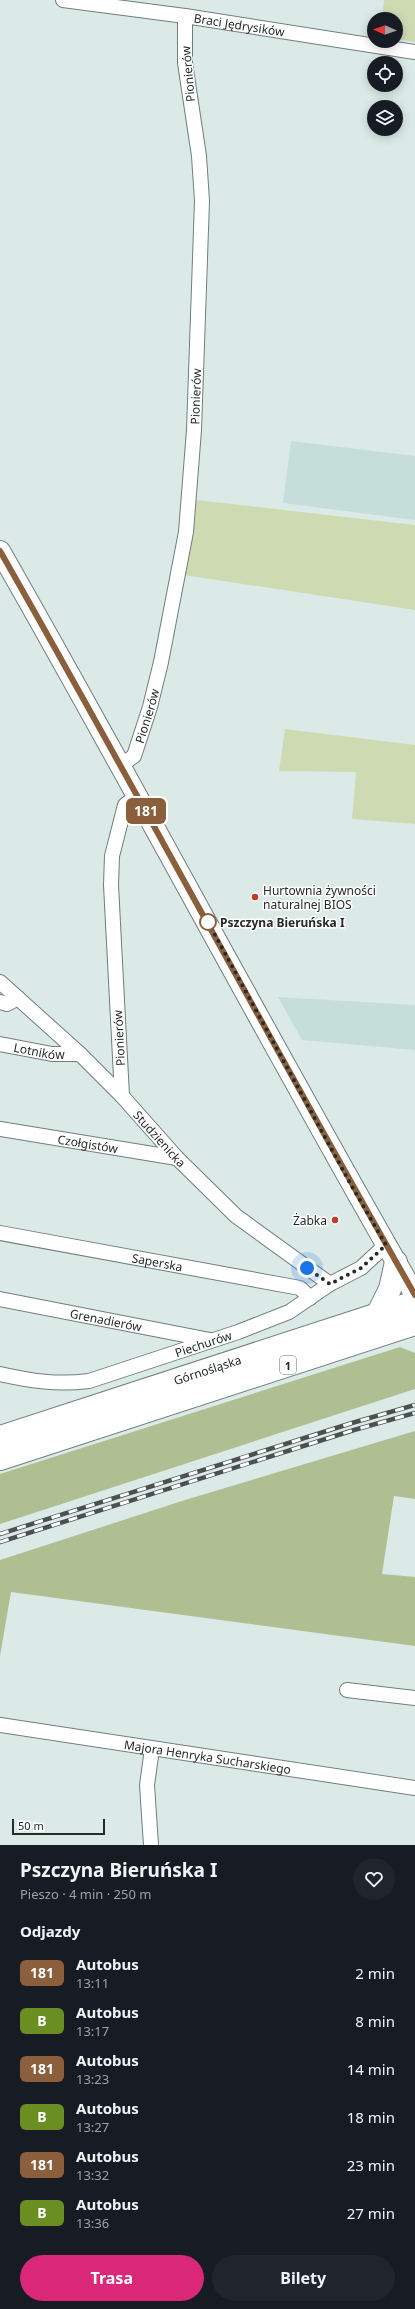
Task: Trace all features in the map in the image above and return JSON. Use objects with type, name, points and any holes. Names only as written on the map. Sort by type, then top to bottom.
[{"type":"main road","points":[[0,551],[121,766],[351,1185],[415,1295]]},
{"type":"main road","points":[[378,1313],[390,1289],[391,1253]]},
{"type":"main road","name":"Górnośląska","points":[[0,1436],[415,1302]]},
{"type":"main road","name":"Górnośląska","points":[[0,1458],[415,1324]]},
{"type":"street","name":"Braci Jędrysików","points":[[63,0],[186,16],[415,52]]},
{"type":"street","name":"Pionierów","points":[[121,766],[134,756],[150,707],[161,662],[186,532],[192,457],[202,201],[199,156],[185,63],[186,16]]},
{"type":"street","name":"Pionierów","points":[[122,1096],[111,885],[112,856],[125,805],[137,796]]},
{"type":"street","name":"Studzienicka","points":[[0,982],[80,1054],[122,1096],[176,1158],[236,1216],[330,1284]]},
{"type":"street","points":[[0,1002],[7,1004],[18,998]]},
{"type":"street","name":"Lotników","points":[[0,1044],[52,1054],[80,1054]]},
{"type":"street","name":"Czołgistów","points":[[0,1129],[176,1158]]},
{"type":"street","name":"Saperska","points":[[0,1233],[300,1288],[310,1298]]},
{"type":"street","name":"Piechurów","points":[[0,1374],[41,1383],[64,1384],[88,1381],[212,1341],[289,1312],[330,1284],[391,1253]]},
{"type":"street","name":"Grenadierów","points":[[0,1299],[212,1341]]},
{"type":"street","points":[[347,1690],[415,1698]]},
{"type":"street","name":"Majora Henryka Sucharskiego","points":[[0,1725],[415,1788]]},
{"type":"street","points":[[151,1845],[147,1785],[152,1749]]},
{"type":"shaded area","points":[[291,441],[415,456],[415,520],[283,503]]},
{"type":"shaded area","points":[[278,997],[415,1005],[415,1050],[302,1040]]},
{"type":"green space","points":[[384,0],[415,0],[415,42],[403,40],[403,12],[383,12]]},
{"type":"green space","points":[[196,500],[415,525],[415,610],[184,575]]},
{"type":"green space","points":[[285,729],[415,745],[415,824],[352,819],[356,772],[279,771]]},
{"type":"green space","points":[[400,1347],[415,1353],[415,1389],[0,1524],[0,1474]]},
{"type":"green space","points":[[415,1431],[415,1499],[394,1496],[382,1574],[415,1577],[415,1646],[11,1592],[0,1656],[0,1560],[185,1500]]},
{"type":"railway","points":[[0,1534],[352,1423],[415,1405]]},
{"type":"railway","points":[[0,1542],[354,1430],[415,1413]]},
{"type":"bus line","name":"181","points":[[0,551],[221,946],[351,1185],[415,1295]]},
{"type":"place","name":"Hurtownia żywności naturalnej BIOS","points":[[255,897]]},
{"type":"place","name":"Pszczyna Bieruńska I","points":[[208,922]]},
{"type":"place","name":"Żabka","points":[[335,1220]]},
{"type":"route","points":[[208,922],[351,1185],[386,1245],[361,1268],[330,1284],[307,1268]]}]
